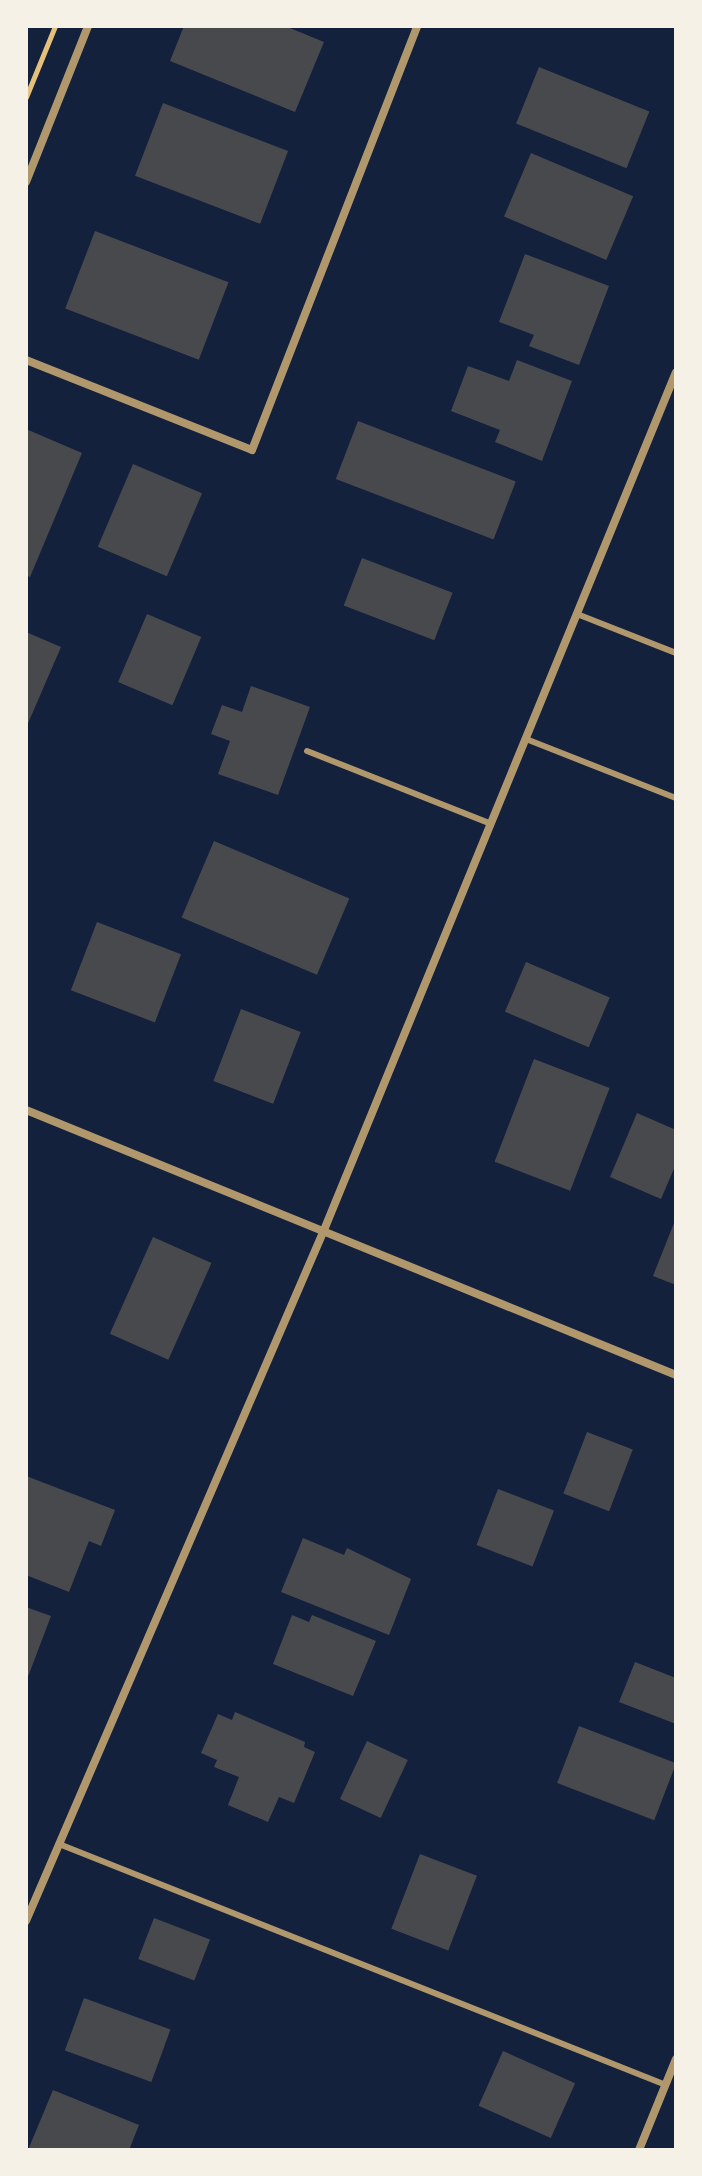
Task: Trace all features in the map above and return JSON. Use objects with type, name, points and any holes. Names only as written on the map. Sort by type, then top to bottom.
[{"type":"street","points":[[26,182],[88,26]]},
{"type":"street","points":[[26,360],[252,450],[417,26]]},
{"type":"street","points":[[26,1919],[324,1230],[676,372]]},
{"type":"street","points":[[26,1110],[676,1375]]},
{"type":"street","points":[[639,2150],[676,2059]]},
{"type":"lane","points":[[577,614],[676,653]]},
{"type":"lane","points":[[526,739],[676,798]]},
{"type":"lane","points":[[307,751],[491,824]]},
{"type":"lane","points":[[59,1844],[666,2085]]},
{"type":"path","points":[[26,97],[55,26]]},
{"type":"building","points":[[184,26],[285,26],[324,42],[295,112],[170,61]]},
{"type":"building","points":[[539,67],[649,112],[626,168],[516,124]]},
{"type":"building","points":[[163,103],[288,151],[260,224],[135,176]]},
{"type":"building","points":[[531,153],[633,196],[606,260],[504,217]]},
{"type":"building","points":[[95,231],[229,282],[199,360],[65,308]]},
{"type":"building","points":[[525,254],[609,286],[579,365],[529,346],[534,335],[499,322]]},
{"type":"building","points":[[517,360],[572,381],[542,461],[495,442],[500,430],[451,411],[468,366],[509,381]]},
{"type":"building","points":[[358,421],[516,482],[494,539],[336,479]]},
{"type":"building","points":[[26,429],[82,453],[30,577],[26,575]]},
{"type":"building","points":[[133,464],[202,493],[167,576],[98,547]]},
{"type":"building","points":[[362,558],[453,593],[434,640],[344,606]]},
{"type":"building","points":[[147,614],[201,637],[172,705],[118,682]]},
{"type":"building","points":[[26,632],[61,647],[26,728]]},
{"type":"building","points":[[251,686],[310,707],[278,795],[218,774],[230,741],[211,734],[222,705],[242,712]]},
{"type":"building","points":[[214,841],[349,898],[317,975],[182,917]]},
{"type":"building","points":[[97,922],[181,954],[155,1022],[71,990]]},
{"type":"building","points":[[526,962],[610,998],[589,1047],[505,1012]]},
{"type":"building","points":[[241,1009],[301,1032],[273,1104],[213,1081]]},
{"type":"building","points":[[534,1059],[610,1088],[570,1191],[495,1162]]},
{"type":"building","points":[[637,1113],[676,1130],[676,1164],[661,1199],[610,1177]]},
{"type":"building","points":[[676,1218],[676,1285],[653,1276]]},
{"type":"building","points":[[153,1237],[211,1263],[168,1360],[110,1334]]},
{"type":"building","points":[[587,1432],[633,1450],[609,1511],[563,1494]]},
{"type":"building","points":[[26,1476],[115,1510],[101,1546],[89,1541],[69,1592],[26,1575]]},
{"type":"building","points":[[498,1489],[554,1511],[533,1567],[476,1545]]},
{"type":"building","points":[[303,1538],[344,1555],[347,1548],[411,1579],[389,1635],[281,1592]]},
{"type":"building","points":[[26,1607],[51,1616],[26,1682]]},
{"type":"building","points":[[292,1615],[309,1622],[312,1615],[376,1641],[353,1696],[273,1664]]},
{"type":"building","points":[[635,1662],[676,1678],[676,1724],[619,1702]]},
{"type":"building","points":[[235,1712],[305,1742],[304,1747],[315,1752],[294,1803],[279,1797],[268,1822],[228,1805],[239,1777],[214,1767],[217,1760],[201,1753],[218,1714],[232,1720]]},
{"type":"building","points":[[579,1726],[676,1763],[654,1820],[557,1783]]},
{"type":"building","points":[[367,1741],[408,1760],[381,1818],[340,1799]]},
{"type":"building","points":[[420,1854],[477,1876],[448,1951],[391,1929]]},
{"type":"building","points":[[154,1918],[210,1940],[194,1981],[138,1959]]},
{"type":"building","points":[[84,1998],[170,2029],[151,2082],[65,2051]]},
{"type":"building","points":[[503,2051],[575,2083],[551,2138],[479,2106]]},
{"type":"building","points":[[53,2090],[139,2125],[129,2150],[28,2150]]}]
